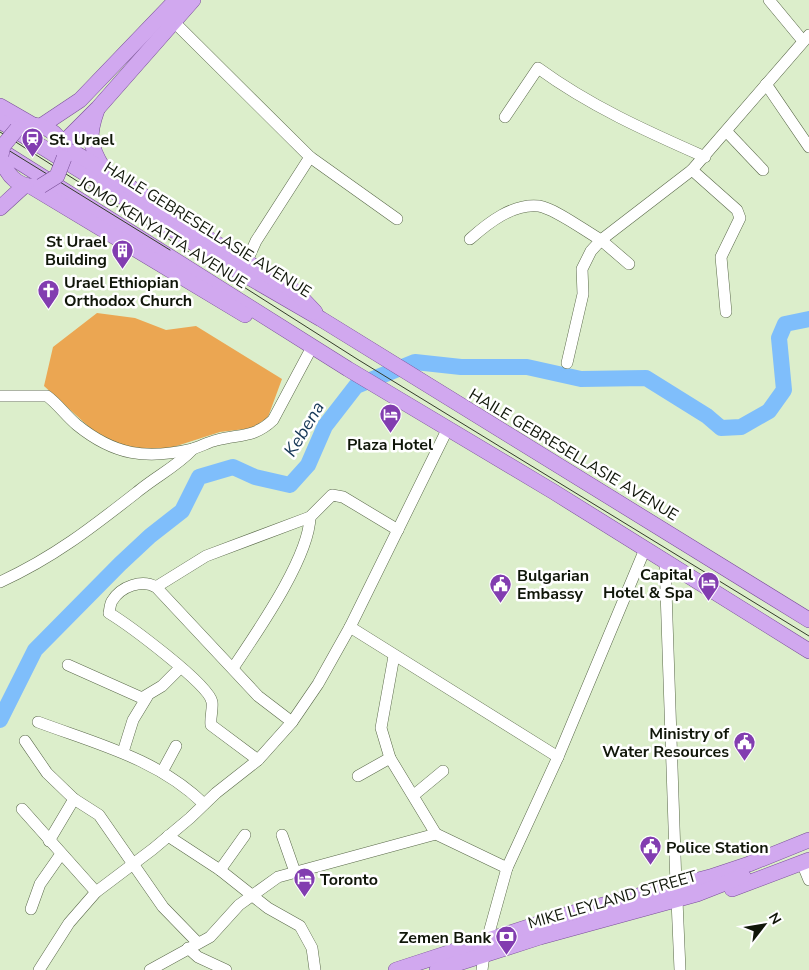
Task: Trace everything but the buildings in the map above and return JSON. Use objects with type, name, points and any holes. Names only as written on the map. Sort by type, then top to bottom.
[{"type":"main road","points":[[0,208],[32,186],[57,176],[63,150],[169,18],[176,0]]},
{"type":"main road","points":[[192,0],[169,18],[80,100],[37,125],[17,129],[2,146],[1,161],[8,175],[32,186],[288,342],[310,346]]},
{"type":"main road","name":"HAILE GEBRESELLASIE AVENUE","points":[[0,106],[50,130],[63,150],[75,153],[104,170],[246,264],[296,292],[307,301],[321,319]]},
{"type":"main road","points":[[98,108],[92,124],[90,142],[93,152],[104,170]]},
{"type":"main road","name":"HAILE GEBRESELLASIE AVENUE","points":[[0,121],[221,261],[321,319],[809,620]]},
{"type":"main road","name":"JOMO KENYATTA AVENUE","points":[[1,161],[448,428]]},
{"type":"main road","points":[[448,428],[809,651]]},
{"type":"main road","points":[[804,857],[723,893],[710,896],[685,890],[699,874],[809,830]]},
{"type":"main road","name":"MIKE LEYLAND STREET","points":[[396,970],[487,940],[538,931],[685,890],[710,877],[809,840]]},
{"type":"main road","name":"MIKE LEYLAND STREET","points":[[437,970],[483,963],[538,931]]},
{"type":"street","points":[[567,363],[583,294],[582,269],[591,251],[601,240],[692,170],[806,38],[769,0]]},
{"type":"street","points":[[169,18],[310,157],[397,219]]},
{"type":"street","points":[[504,117],[538,68],[570,92],[623,121],[639,125],[705,156]]},
{"type":"street","points":[[766,84],[809,147]]},
{"type":"street","points":[[726,132],[763,170]]},
{"type":"street","points":[[246,264],[256,241],[310,157]]},
{"type":"street","points":[[692,170],[736,210],[740,218],[721,256],[727,301],[726,312]]},
{"type":"street","points":[[470,238],[497,216],[518,209],[539,206],[601,240],[629,264]]},
{"type":"street","points":[[0,396],[47,396],[78,425],[98,438],[129,452],[144,456],[160,455],[218,440],[256,434],[266,427],[273,420],[310,346]]},
{"type":"street","points":[[39,970],[69,922],[96,892],[168,836],[227,783],[258,760],[292,722],[318,684],[350,627],[448,428]]},
{"type":"street","points":[[0,582],[32,567],[73,542],[152,481],[173,469],[193,448]]},
{"type":"street","points":[[156,587],[206,556],[310,517],[332,495],[337,495],[398,530]]},
{"type":"street","points":[[233,668],[272,606],[303,549],[310,530],[310,517]]},
{"type":"street","points":[[487,940],[507,868],[558,757],[646,549]]},
{"type":"street","points":[[665,561],[685,890],[680,970]]},
{"type":"street","points":[[258,760],[211,725],[212,703],[209,695],[139,632],[109,613],[112,601],[132,585],[148,583],[156,587],[258,696],[292,722]]},
{"type":"street","points":[[350,627],[558,757]]},
{"type":"street","points":[[394,656],[381,728],[390,758],[436,834],[507,868]]},
{"type":"street","points":[[68,665],[135,697],[147,697]]},
{"type":"street","points":[[123,752],[133,720],[147,697],[180,668]]},
{"type":"street","points":[[38,722],[123,752],[162,772],[187,789],[204,804]]},
{"type":"street","points":[[25,740],[47,773],[74,799],[99,815],[163,907],[193,945],[198,957],[226,970]]},
{"type":"street","points":[[162,772],[176,746]]},
{"type":"street","points":[[358,776],[390,758]]},
{"type":"street","points":[[414,795],[443,771]]},
{"type":"street","points":[[48,841],[74,799]]},
{"type":"street","points":[[22,810],[96,892]]},
{"type":"street","points":[[282,834],[295,872]]},
{"type":"street","points":[[150,970],[210,937],[239,905],[278,877],[436,834]]},
{"type":"street","points":[[220,870],[246,835]]},
{"type":"street","points":[[168,836],[220,870],[254,895],[268,908],[300,926],[312,948],[315,970]]},
{"type":"street","points":[[31,909],[40,884],[61,854]]},
{"type":"street","points":[[804,857],[809,880]]},
{"type":"shaded area","points":[[97,313],[135,318],[166,330],[196,326],[282,379],[268,417],[253,428],[220,432],[161,451],[131,450],[100,437],[44,386],[53,347]]},
{"type":"waterway","name":"Kebena","points":[[0,720],[35,650],[120,564],[150,536],[182,511],[199,477],[233,467],[255,477],[290,485],[308,465],[325,426],[356,386],[415,362],[461,367],[527,367],[581,379],[646,378],[707,416],[721,428],[741,427],[769,411],[784,390],[779,338],[785,324],[809,319]]},
{"type":"tram line","points":[[0,132],[357,359],[809,636]]},
{"type":"tram line","points":[[0,145],[170,250]]},
{"type":"place","name":"St. Urael","points":[[33,158]]},
{"type":"place","name":"St Urael Building","points":[[123,269]]},
{"type":"place","name":"Urael Ethiopian Orthodox Church","points":[[48,310]]},
{"type":"place","name":"Plaza Hotel","points":[[390,434]]},
{"type":"place","name":"Capital Hotel & Spa","points":[[709,602]]},
{"type":"place","name":"Bulgarian Embassy","points":[[501,603]]},
{"type":"place","name":"Ministry of Water Resources","points":[[745,761]]},
{"type":"place","name":"Police Station","points":[[650,866]]},
{"type":"place","name":"Toronto","points":[[304,898]]},
{"type":"place","name":"Zemen Bank","points":[[507,956]]}]
